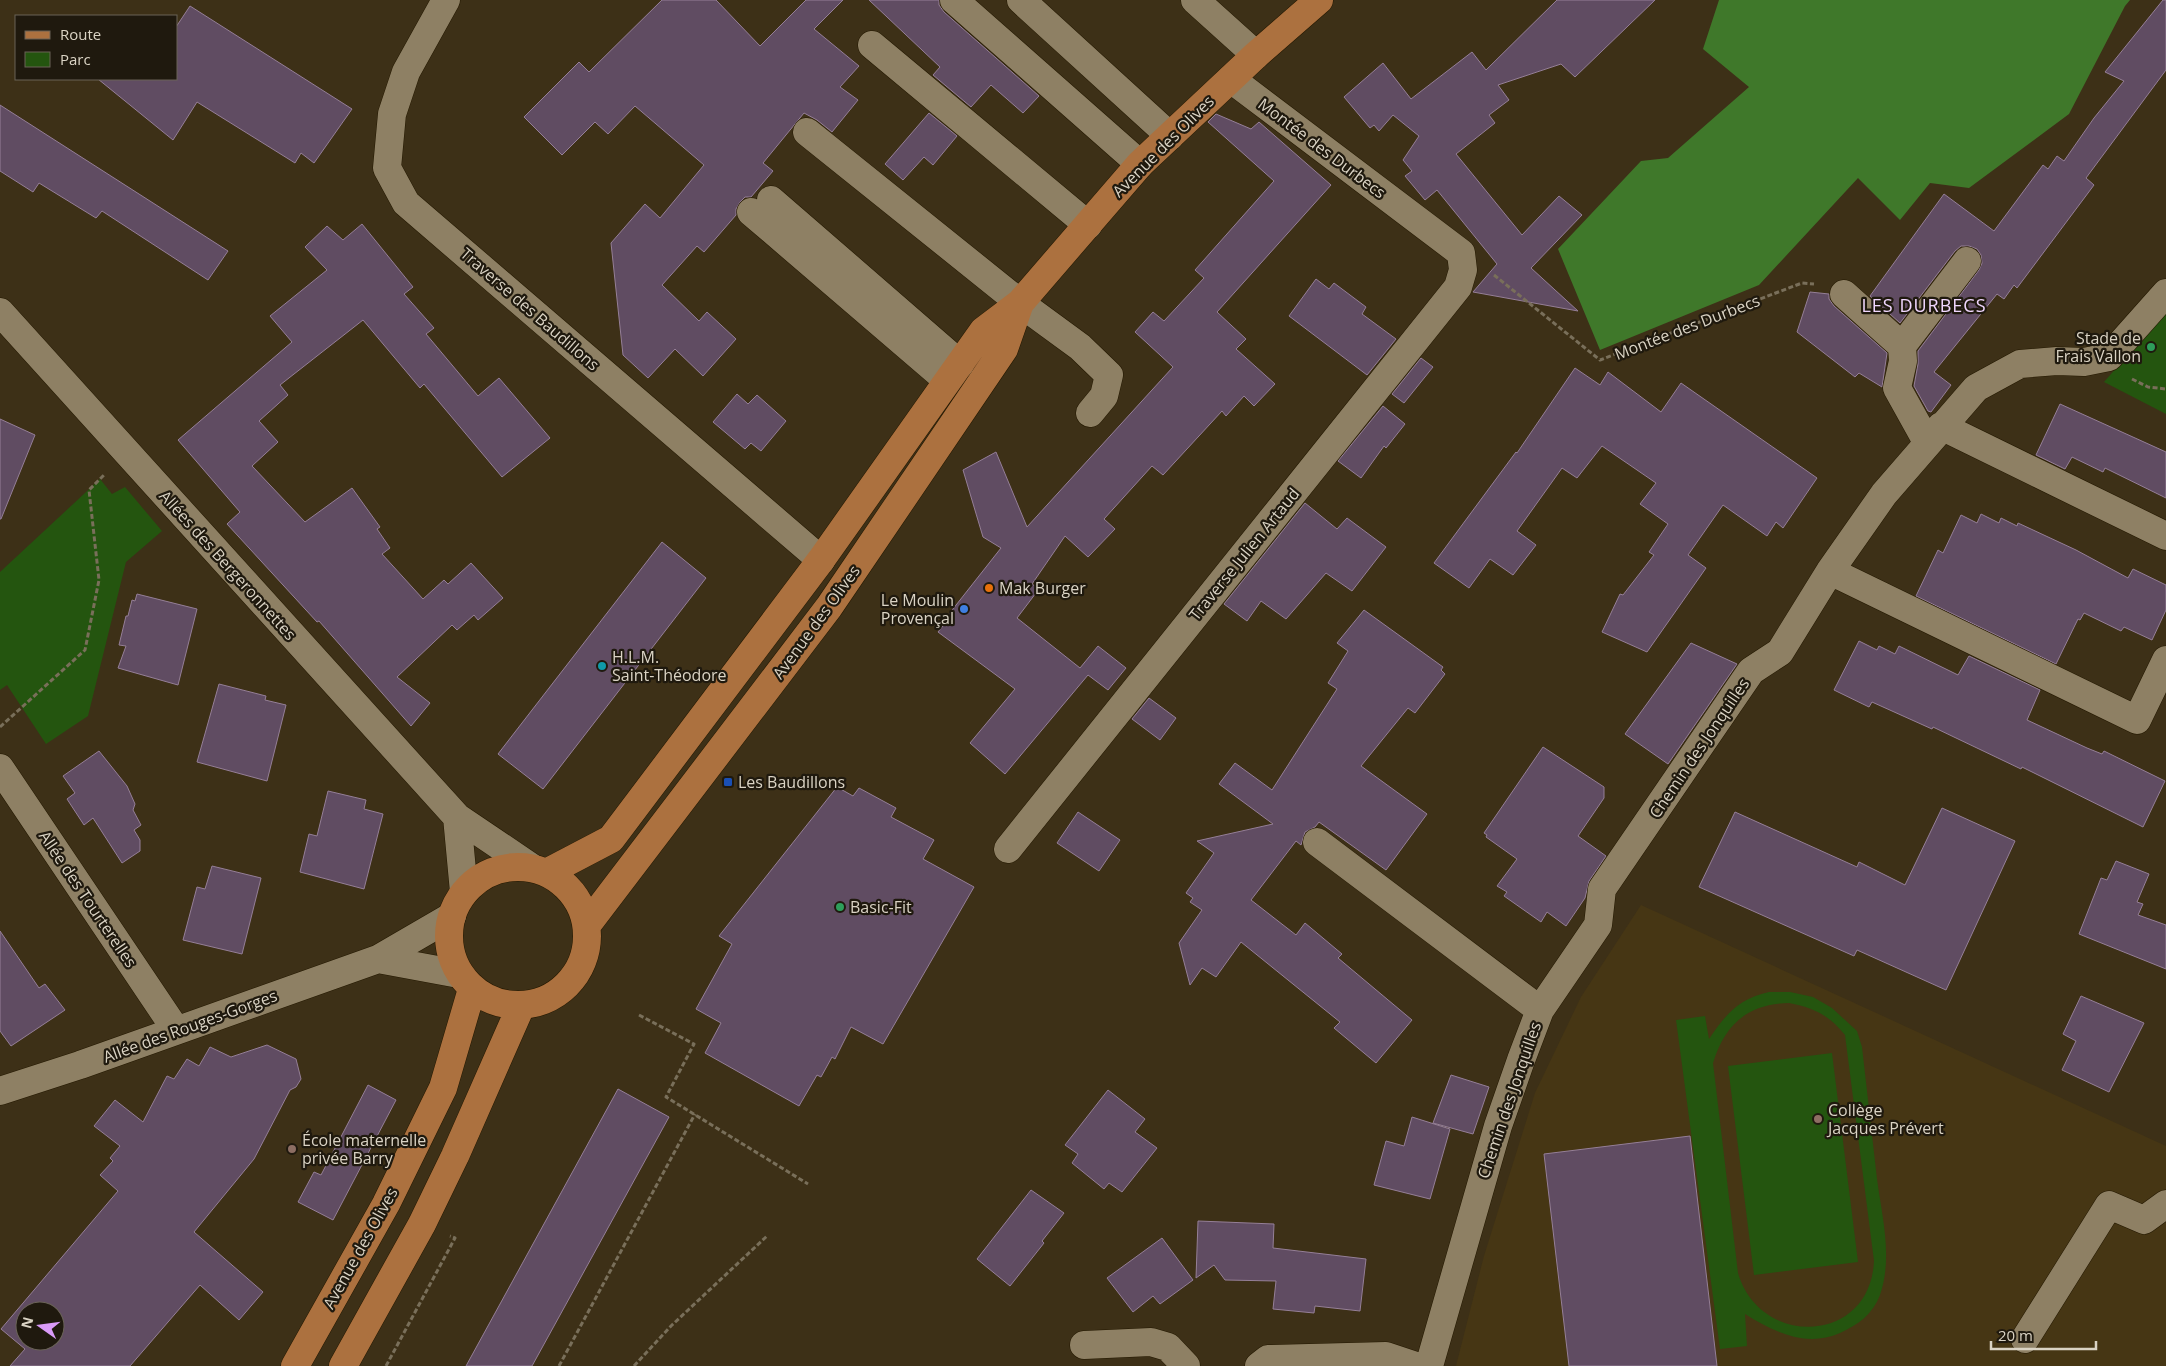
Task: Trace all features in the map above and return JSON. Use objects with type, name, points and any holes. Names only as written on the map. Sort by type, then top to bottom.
[{"type":"main road","name":"Avenue des Olives","points":[[540,870],[611,839],[821,560],[983,331],[1020,303],[1140,164],[1256,55],[1319,0]]},
{"type":"main road","name":"Avenue des Olives","points":[[587,925],[829,607],[1004,349],[1020,303]]},
{"type":"main road","points":[[506,867],[540,870],[566,885],[580,903],[587,925],[585,953],[572,980],[550,998],[521,1006],[498,1002],[466,981],[451,955],[448,936],[452,916],[464,892],[483,876],[506,867]]},
{"type":"main road","name":"Avenue des Olives","points":[[295,1366],[386,1204],[443,1088],[466,981]]},
{"type":"main road","points":[[343,1366],[422,1224],[455,1156],[521,1006]]},
{"type":"street","name":"Traverse des Baudillons","points":[[446,0],[406,72],[392,114],[387,168],[406,203],[821,560]]},
{"type":"street","points":[[954,0],[1140,164]]},
{"type":"street","points":[[1021,0],[1170,136]]},
{"type":"street","points":[[1195,0],[1256,55]]},
{"type":"street","points":[[872,45],[1088,225]]},
{"type":"street","name":"Montée des Durbecs","points":[[1231,79],[1461,252]]},
{"type":"street","points":[[807,132],[1020,303],[1080,347],[1109,375],[1104,396],[1090,413]]},
{"type":"street","points":[[761,206],[953,372]]},
{"type":"street","name":"Traverse Julien Artaud","points":[[1008,849],[1458,287],[1463,270],[1461,252]]},
{"type":"street","points":[[1967,261],[1902,346],[1903,362],[1897,388],[1934,434],[2166,536]]},
{"type":"street","name":"Chemin des Jonquilles","points":[[1428,1366],[1498,1126],[1540,1010],[1598,924],[1602,889],[1751,671],[1780,652],[1830,571],[1884,494],[1934,434],[1976,388],[2020,364],[2057,360],[2084,362],[2109,357],[2166,293]]},
{"type":"street","points":[[1844,294],[1902,346]]},
{"type":"street","name":"Allées des Bergeronnettes","points":[[0,312],[457,817],[540,870]]},
{"type":"street","points":[[1830,571],[2137,720],[2166,660]]},
{"type":"street","name":"Allée des Tourterelles","points":[[0,768],[176,1030]]},
{"type":"street","points":[[457,817],[464,892]]},
{"type":"street","points":[[1317,842],[1540,1010]]},
{"type":"street","name":"Allée des Rouges-Gorges","points":[[1,1091],[378,959],[452,916]]},
{"type":"street","name":"Allée des Rouges-Gorges","points":[[378,959],[466,981]]},
{"type":"street","points":[[2024,1339],[2109,1205],[2144,1220],[2166,1204]]},
{"type":"street","points":[[1084,1345],[1151,1342],[1168,1347],[1186,1366]]},
{"type":"street","points":[[1259,1366],[1268,1360],[1386,1356],[1416,1366]]},
{"type":"path","name":"Montée des Durbecs","points":[[1490,272],[1600,360],[1793,287]]},
{"type":"path","points":[[0,726],[85,650],[99,580],[89,490],[127,452]]},
{"type":"path","points":[[639,1014],[694,1044],[666,1097],[808,1184]]},
{"type":"path","points":[[559,1366],[695,1114]]},
{"type":"path","points":[[634,1366],[671,1326],[767,1236]]},
{"type":"shaded area","name":"Collège Jacques Prévert","points":[[1641,905],[2166,1146],[2166,1366],[1456,1366],[1484,1256],[1535,1093],[1581,997]]},
{"type":"green space","points":[[1719,0],[2130,0],[2125,6],[2069,114],[1969,188],[1930,183],[1900,220],[1858,178],[1759,285],[1600,350],[1558,249],[1641,161],[1668,158],[1749,87],[1703,49]]},
{"type":"green space","name":"Stade de Frais Vallon","points":[[2166,311],[2166,414],[2104,382]]},
{"type":"green space","points":[[100,479],[112,494],[125,487],[162,531],[126,562],[88,716],[46,744],[7,685],[0,690],[0,572]]},
{"type":"green space","points":[[1769,992],[1790,992],[1813,997],[1832,1008],[1857,1031],[1862,1047],[1877,1179],[1884,1222],[1886,1266],[1884,1281],[1877,1302],[1864,1318],[1847,1330],[1827,1337],[1803,1338],[1779,1332],[1745,1314],[1747,1346],[1720,1349],[1676,1020],[1705,1016],[1709,1039],[1727,1015],[1741,1003]],"holes":[[[1789,1003],[1827,1017],[1845,1035],[1874,1261],[1868,1289],[1854,1309],[1835,1321],[1813,1327],[1790,1324],[1768,1315],[1750,1297],[1738,1273],[1713,1063],[1724,1037],[1740,1019],[1750,1012],[1774,1004]]]},
{"type":"green space","points":[[1832,1053],[1858,1262],[1754,1275],[1728,1066]]},
{"type":"building","points":[[662,0],[716,0],[760,46],[806,0],[843,0],[814,29],[859,66],[840,87],[858,100],[832,132],[817,120],[804,113],[763,163],[773,171],[751,197],[745,197],[740,202],[736,209],[736,215],[704,252],[697,246],[662,285],[699,321],[707,312],[736,339],[703,376],[675,349],[648,378],[623,355],[611,243],[645,204],[660,218],[704,165],[635,106],[608,134],[595,122],[562,155],[524,117],[579,62],[589,72]]},
{"type":"building","points":[[869,0],[939,0],[939,5],[944,12],[1039,96],[1023,113],[991,85],[971,107],[933,75],[940,67]]},
{"type":"building","points":[[1557,0],[1655,0],[1575,77],[1561,64],[1498,85],[1509,100],[1489,115],[1495,123],[1456,154],[1522,235],[1559,196],[1582,215],[1531,268],[1578,311],[1473,292],[1497,264],[1437,190],[1425,200],[1405,176],[1412,171],[1403,160],[1419,136],[1393,115],[1379,131],[1374,125],[1370,128],[1344,97],[1383,63],[1411,99],[1472,52],[1486,70]]},
{"type":"building","points":[[2163,0],[2166,0],[2166,70],[2086,178],[2094,185],[2017,288],[2014,285],[2004,299],[1997,294],[1934,372],[1951,385],[1931,412],[1928,411],[1914,386],[1918,351],[1979,270],[1982,263],[1981,255],[1977,249],[1969,246],[1961,246],[1955,251],[1900,323],[1870,296],[1944,194],[1994,231],[2043,165],[2048,169],[2057,156],[2064,161],[2094,118],[2124,81],[2105,72]]},
{"type":"building","points":[[190,6],[352,109],[314,163],[301,153],[295,163],[197,102],[173,140],[99,80],[178,80],[178,24]]},
{"type":"building","points":[[0,105],[228,251],[208,280],[102,211],[96,218],[39,183],[33,192],[0,171]]},
{"type":"building","points":[[929,113],[957,136],[933,165],[924,157],[903,180],[885,164]]},
{"type":"building","points":[[1216,114],[1251,129],[1259,122],[1331,185],[1217,312],[1246,339],[1236,349],[1275,384],[1254,406],[1244,396],[1226,416],[1222,411],[1163,475],[1152,466],[1104,519],[1115,529],[1088,557],[1065,536],[1032,584],[1039,589],[1017,618],[1080,668],[1098,646],[1126,668],[1108,690],[1088,675],[1005,774],[970,743],[1015,689],[938,632],[951,616],[949,614],[1001,548],[983,537],[963,470],[996,452],[1027,527],[1173,367],[1135,332],[1153,312],[1164,321],[1204,278],[1195,270],[1274,181],[1208,122]]},
{"type":"building","points":[[362,224],[413,287],[404,294],[434,328],[426,334],[478,396],[499,378],[550,438],[502,477],[424,384],[420,388],[363,320],[280,385],[288,395],[259,421],[278,442],[252,466],[305,522],[352,488],[380,527],[377,529],[390,548],[382,554],[423,599],[444,580],[448,584],[471,563],[503,598],[478,620],[474,615],[457,630],[452,625],[397,677],[430,703],[411,726],[319,621],[317,622],[227,524],[240,512],[178,440],[292,342],[270,316],[327,270],[305,247],[327,226],[343,240]]},
{"type":"building","points":[[1316,279],[1329,289],[1334,283],[1366,307],[1362,314],[1396,339],[1367,375],[1289,316]]},
{"type":"building","points":[[1810,292],[1829,294],[1829,299],[1834,306],[1887,353],[1882,387],[1859,373],[1855,377],[1797,332]]},
{"type":"building","points":[[1421,358],[1433,367],[1404,403],[1392,394]]},
{"type":"building","points":[[1575,368],[1600,385],[1608,372],[1661,412],[1681,383],[1817,478],[1783,528],[1776,522],[1767,536],[1723,505],[1688,555],[1706,568],[1647,652],[1602,632],[1620,594],[1623,595],[1654,555],[1649,552],[1668,524],[1640,504],[1656,483],[1602,446],[1577,478],[1562,468],[1517,531],[1536,545],[1513,575],[1490,559],[1469,588],[1434,563],[1517,453]]},
{"type":"building","points":[[737,394],[748,404],[757,395],[786,421],[761,451],[751,443],[745,449],[713,422]]},
{"type":"building","points":[[2060,404],[2166,452],[2166,498],[2105,468],[2103,472],[2072,457],[2065,469],[2036,455]]},
{"type":"building","points":[[1383,406],[1405,424],[1386,448],[1384,446],[1361,478],[1338,461]]},
{"type":"building","points":[[0,419],[35,435],[1,519],[0,519]]},
{"type":"building","points":[[1305,503],[1337,529],[1347,518],[1386,547],[1352,591],[1326,573],[1286,619],[1261,601],[1247,621],[1224,604]]},
{"type":"building","points":[[1981,514],[1999,523],[2001,518],[2017,526],[2018,523],[2076,550],[2128,578],[2133,569],[2166,585],[2166,610],[2152,640],[2124,627],[2121,631],[2084,613],[2080,620],[2078,619],[2056,664],[1916,596],[1938,550],[1943,553],[1961,515],[1977,523]]},
{"type":"building","name":"H.L.M. Saint-Théodore","points":[[662,542],[706,578],[543,789],[498,754]]},
{"type":"building","points":[[137,594],[197,609],[178,685],[118,668],[126,646],[119,645],[126,616],[128,616],[132,600],[135,601]]},
{"type":"building","points":[[1364,610],[1443,667],[1441,670],[1445,674],[1415,713],[1408,708],[1361,766],[1427,814],[1386,870],[1319,822],[1315,827],[1305,832],[1301,845],[1296,841],[1251,900],[1296,935],[1305,923],[1342,954],[1338,958],[1412,1020],[1376,1063],[1334,1028],[1340,1022],[1241,942],[1216,977],[1202,968],[1190,985],[1179,943],[1202,910],[1190,902],[1193,898],[1186,893],[1214,853],[1197,841],[1273,824],[1219,784],[1235,763],[1272,790],[1337,689],[1328,683],[1348,651],[1337,643]]},
{"type":"building","points":[[1859,641],[1877,650],[1879,646],[1895,654],[1899,646],[1958,675],[1969,656],[2040,690],[2027,720],[2087,748],[2102,754],[2104,751],[2165,781],[2143,827],[2022,767],[2021,769],[1933,727],[1932,729],[1872,702],[1869,707],[1834,690]]},
{"type":"building","points":[[1691,643],[1737,664],[1668,764],[1625,734]]},
{"type":"building","points":[[219,684],[266,696],[265,700],[286,705],[267,781],[197,762]]},
{"type":"building","points":[[1149,698],[1176,718],[1160,740],[1132,719]]},
{"type":"building","points":[[1543,747],[1604,787],[1604,798],[1578,836],[1606,856],[1589,881],[1585,898],[1566,926],[1547,912],[1541,922],[1504,896],[1507,892],[1497,886],[1517,859],[1486,837],[1487,835],[1484,833]]},
{"type":"building","points":[[99,751],[127,786],[135,804],[133,810],[141,825],[134,830],[140,840],[140,851],[122,863],[93,818],[84,825],[67,799],[75,793],[63,776]]},
{"type":"building","points":[[837,787],[853,796],[859,788],[896,808],[891,817],[934,840],[923,859],[974,887],[883,1044],[851,1027],[835,1059],[832,1057],[821,1077],[817,1075],[799,1106],[705,1053],[721,1023],[696,1009],[732,944],[719,936]]},
{"type":"building","points":[[328,791],[366,800],[364,809],[383,814],[364,889],[300,872],[309,834],[317,836]]},
{"type":"building","points":[[1942,808],[2015,841],[1946,990],[1857,950],[1854,956],[1699,887],[1735,812],[1857,867],[1859,862],[1905,885]]},
{"type":"building","points":[[1078,812],[1120,840],[1099,871],[1057,843]]},
{"type":"building","points":[[2116,861],[2149,874],[2137,902],[2143,904],[2138,915],[2166,925],[2166,969],[2079,934],[2101,878],[2107,880]]},
{"type":"building","points":[[212,866],[261,878],[242,954],[183,940],[197,887],[205,889]]},
{"type":"building","points":[[0,931],[39,988],[45,984],[65,1010],[11,1046],[0,1031]]},
{"type":"building","points":[[2081,996],[2144,1023],[2109,1092],[2062,1070],[2076,1041],[2063,1034]]},
{"type":"building","points":[[267,1045],[296,1059],[301,1079],[296,1087],[290,1090],[254,1159],[194,1232],[263,1292],[239,1320],[200,1285],[130,1366],[10,1366],[23,1351],[65,1351],[65,1301],[25,1301],[118,1191],[100,1175],[113,1161],[110,1158],[120,1146],[94,1126],[115,1100],[143,1122],[167,1076],[174,1079],[187,1059],[199,1066],[210,1047],[231,1057]]},
{"type":"building","points":[[1451,1075],[1489,1087],[1473,1134],[1433,1123]]},
{"type":"building","points":[[368,1085],[396,1100],[333,1220],[298,1202],[314,1172],[321,1175]]},
{"type":"building","points":[[618,1089],[669,1117],[532,1366],[466,1366]]},
{"type":"building","points":[[1108,1090],[1145,1119],[1135,1132],[1157,1148],[1122,1192],[1109,1183],[1104,1189],[1072,1163],[1078,1154],[1065,1145]]},
{"type":"building","points":[[1412,1117],[1450,1129],[1430,1199],[1374,1185],[1386,1141],[1404,1146]]},
{"type":"building","points":[[1690,1136],[1717,1366],[1569,1366],[1544,1154]]},
{"type":"building","points":[[1031,1190],[1064,1213],[1042,1241],[1044,1243],[1010,1286],[977,1259]]},
{"type":"building","points":[[1198,1221],[1274,1224],[1273,1248],[1366,1259],[1360,1311],[1315,1306],[1314,1313],[1273,1309],[1276,1281],[1225,1280],[1214,1265],[1196,1278]]},
{"type":"building","points":[[1162,1238],[1193,1280],[1160,1304],[1153,1296],[1133,1312],[1107,1278]]},
{"type":"building","points":[[15,1312],[15,1341],[1,1329]]},
{"type":"place","name":"Stade de Frais Vallon","points":[[2151,347]]},
{"type":"place","name":"Mak Burger","points":[[989,588]]},
{"type":"place","name":"Le Moulin Provençal","points":[[964,609]]},
{"type":"place","name":"H.L.M. Saint-Théodore","points":[[602,666]]},
{"type":"place","name":"Les Baudillons","points":[[728,782]]},
{"type":"place","name":"Basic-Fit","points":[[840,907]]},
{"type":"place","name":"Collège Jacques Prévert","points":[[1818,1119]]},
{"type":"place","name":"École maternelle privée Barry","points":[[292,1149]]},
{"type":"district","name":"LES DURBECS","points":[[1924,306]]}]
